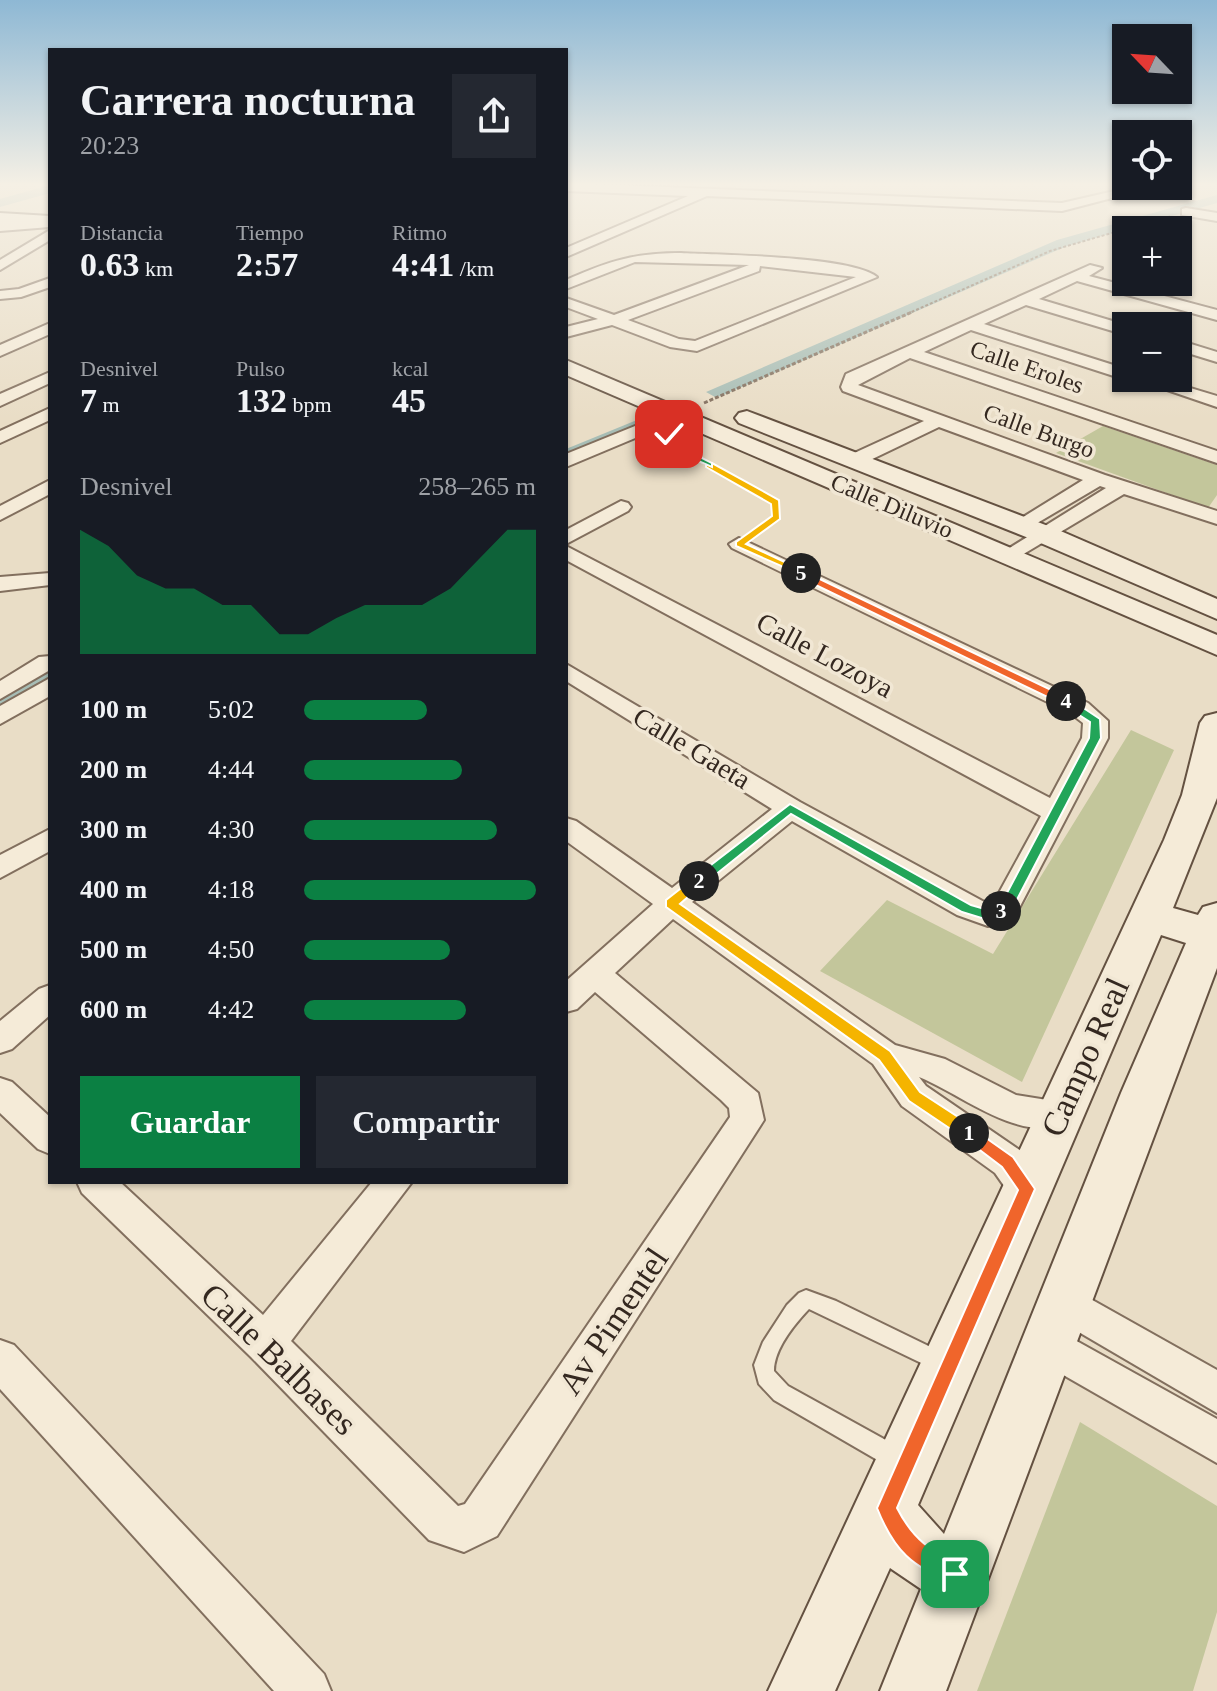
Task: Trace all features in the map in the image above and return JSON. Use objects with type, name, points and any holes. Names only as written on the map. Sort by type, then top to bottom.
[{"type":"street","points":[[568,284],[631,262]]},
{"type":"street","points":[[568,303],[676,344],[704,345],[869,279],[867,275],[724,262]]},
{"type":"street","points":[[568,332],[614,320],[767,264]]},
{"type":"street","points":[[912,353],[1095,268]]},
{"type":"street","points":[[1077,277],[1217,315]]},
{"type":"street","points":[[0,295],[21,293],[48,283]]},
{"type":"street","points":[[1026,300],[1112,326]]},
{"type":"street","points":[[568,343],[597,332],[614,320]]},
{"type":"street","points":[[971,325],[1112,370]]},
{"type":"street","points":[[0,351],[48,329]]},
{"type":"street","points":[[0,336],[28,338]]},
{"type":"street","name":"Calle Diluvio","points":[[568,345],[704,403],[857,459],[1034,530],[1217,610]]},
{"type":"street","points":[[1192,349],[1217,357]]},
{"type":"street","name":"Calle Burgo","points":[[912,353],[852,378],[848,384],[853,389],[1098,479],[1217,518]]},
{"type":"street","name":"Calle Eroles","points":[[912,353],[1217,457]]},
{"type":"street","points":[[0,389],[48,366]]},
{"type":"street","name":"Calle Diluvio","points":[[568,368],[1217,646]]},
{"type":"street","points":[[0,401],[48,378]]},
{"type":"street","points":[[1185,392],[1217,402]]},
{"type":"street","points":[[568,460],[704,403]]},
{"type":"street","points":[[0,438],[48,414]]},
{"type":"street","points":[[857,459],[939,420]]},
{"type":"street","points":[[1010,556],[1034,530],[1098,479]]},
{"type":"street","points":[[0,514],[48,487]]},
{"type":"street","points":[[1034,530],[1121,487]]},
{"type":"street","points":[[568,537],[621,507]]},
{"type":"street","points":[[739,544],[1079,708],[1096,721],[1095,738],[1055,812]]},
{"type":"street","name":"Calle Lozoya","points":[[568,553],[1055,812]]},
{"type":"street","points":[[0,584],[48,579]]},
{"type":"street","name":"Calle Gaeta","points":[[568,672],[790,808],[967,908],[988,915],[1005,909],[1055,812]]},
{"type":"street","points":[[0,692],[48,673]]},
{"type":"street","points":[[0,717],[48,673]]},
{"type":"street","name":"Campo Real","points":[[801,1691],[896,1486],[1146,921],[1200,795],[1217,723]]},
{"type":"street","points":[[568,998],[671,904],[790,808]]},
{"type":"street","points":[[568,828],[885,1055],[914,1096],[1008,1162],[1027,1189]]},
{"type":"street","points":[[0,868],[48,839]]},
{"type":"street","points":[[913,1691],[955,1574],[1213,927],[1164,920],[1146,921]]},
{"type":"street","name":"Av Pimentel","points":[[464,1530],[481,1520],[747,1120],[746,1103],[595,974]]},
{"type":"street","points":[[0,1040],[48,999]]},
{"type":"street","points":[[885,1055],[933,1068],[1006,1108],[1031,1115],[1060,1114]]},
{"type":"street","points":[[0,1092],[48,1137]]},
{"type":"street","points":[[265,1343],[392,1184]]},
{"type":"street","name":"Calle Balbases","points":[[108,1186],[445,1524],[464,1530]]},
{"type":"street","points":[[1054,1322],[1217,1393]]},
{"type":"street","points":[[1054,1322],[1217,1442]]},
{"type":"street","points":[[0,1359],[307,1691]]},
{"type":"street","points":[[896,1486],[902,1539],[924,1558],[955,1574]]},
{"type":"lane","points":[[896,1486],[781,1393],[767,1379],[764,1366],[793,1310],[806,1299],[829,1307],[947,1366]]},
{"type":"path","points":[[704,403],[1025,262]]},
{"type":"path","points":[[677,414],[669,428],[672,442],[775,502],[776,517],[739,544]]},
{"type":"green space","points":[[1103,426],[1217,465],[1217,495],[1208,508],[1056,453]]},
{"type":"green space","points":[[1131,730],[1174,750],[1022,1082],[820,971],[887,900],[993,954]]},
{"type":"green space","points":[[1080,1422],[1217,1506],[1217,1612],[1193,1691],[977,1691]]},
{"type":"waterway","points":[[715,392],[1018,262]]},
{"type":"waterway","points":[[568,455],[659,416]]},
{"type":"waterway","points":[[0,704],[48,672]]},
{"type":"route","points":[[669,434],[672,442],[683,451],[775,502],[776,517],[739,544],[1079,708],[1096,721],[1095,738],[1005,909],[988,915],[967,908],[790,808],[671,904],[885,1055],[914,1096],[1008,1162],[1027,1189],[887,1508],[902,1539],[924,1558],[955,1574]]}]
